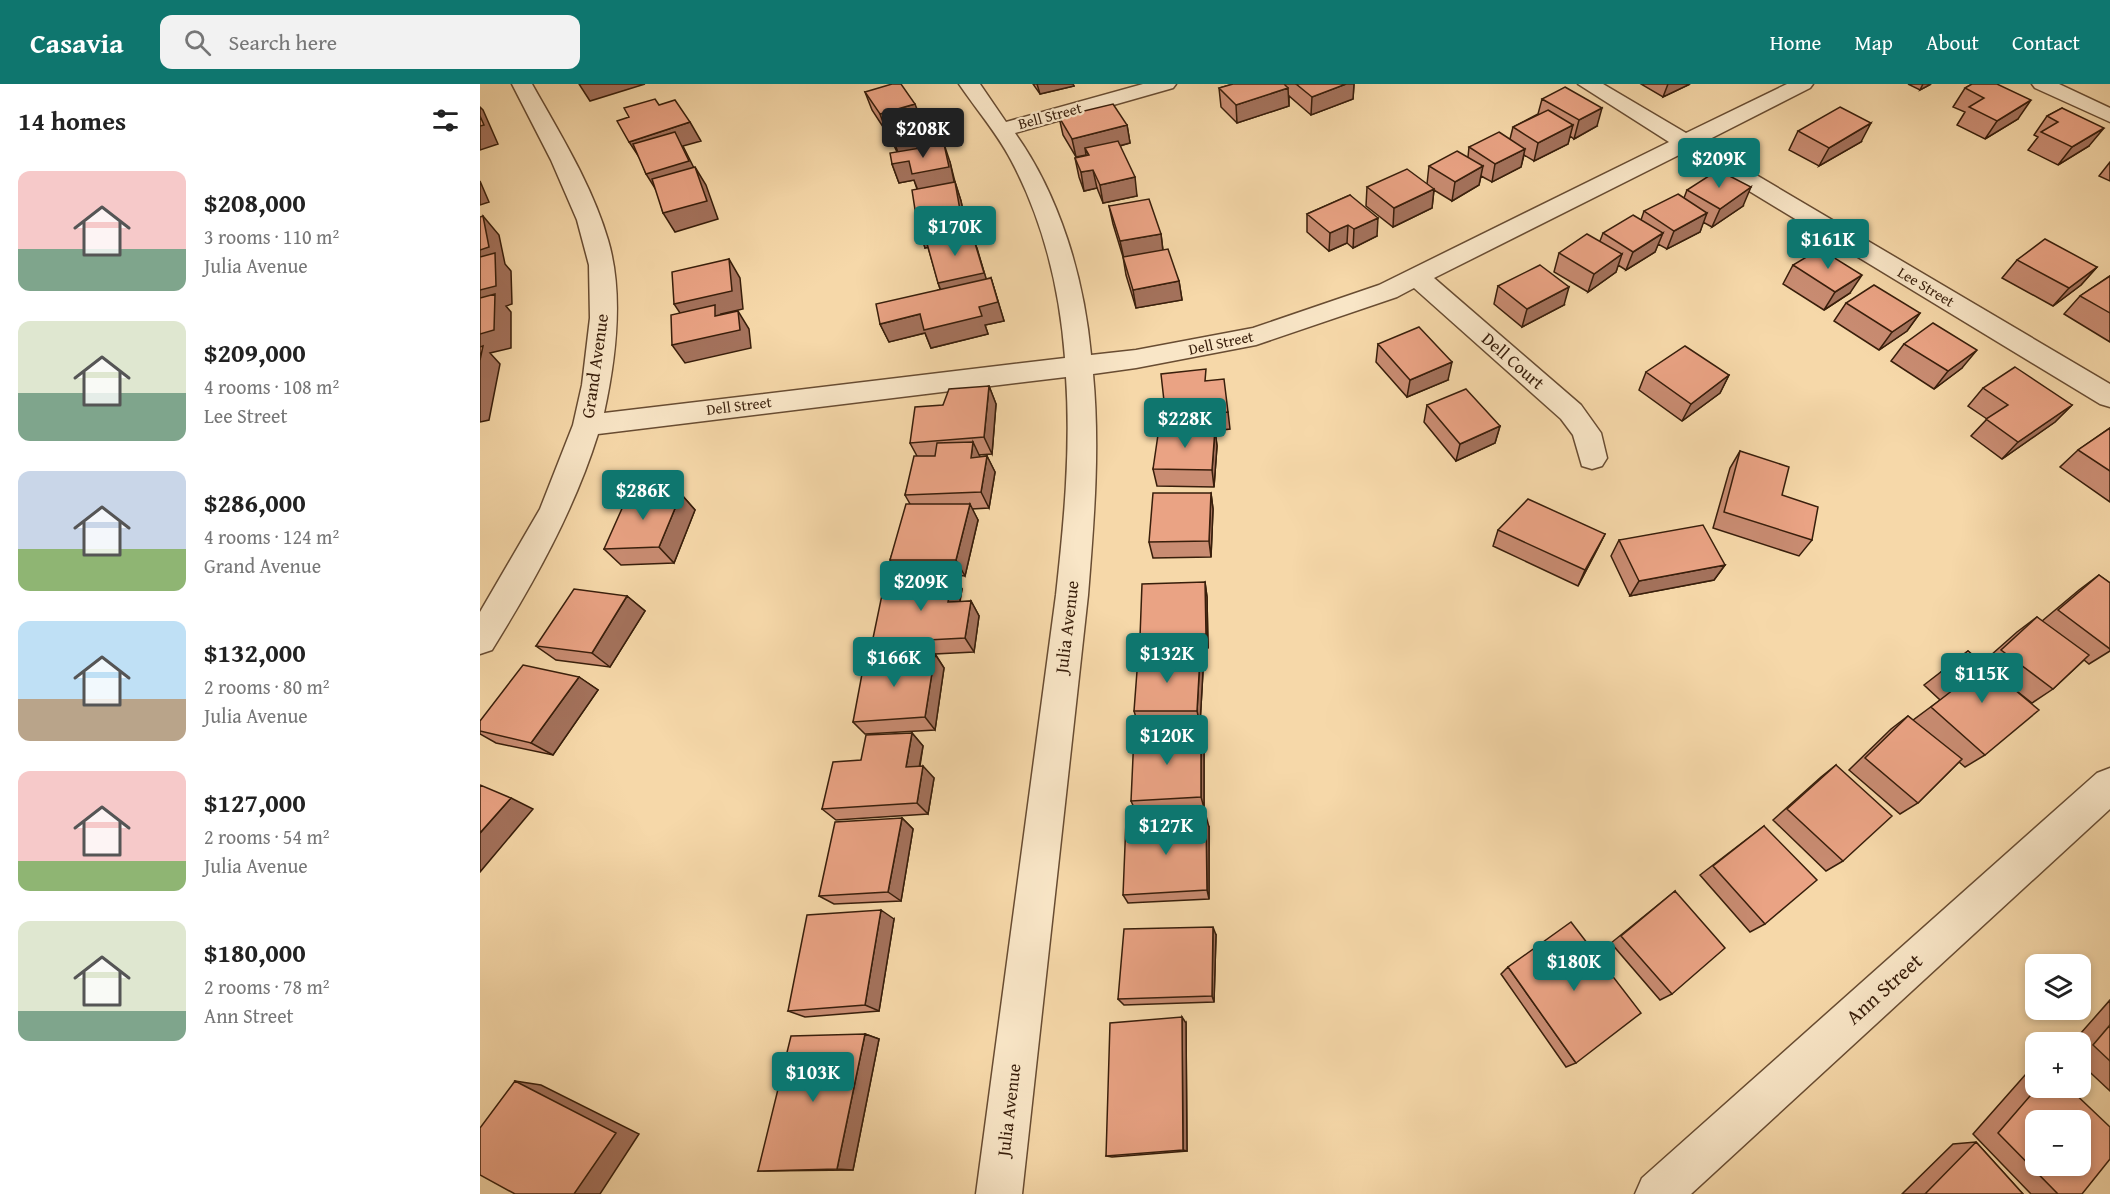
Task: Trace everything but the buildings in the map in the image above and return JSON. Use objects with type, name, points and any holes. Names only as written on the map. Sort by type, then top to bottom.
[{"type":"street","name":"Grand Avenue","points":[[480,640],[533,551],[562,491],[587,424],[596,380],[603,322],[603,285],[596,241],[582,203],[522,84]]},
{"type":"street","name":"Julia Avenue","points":[[969,84],[1004,129],[1030,175],[1053,229],[1071,291],[1084,401],[1077,542],[999,1194]]},
{"type":"street","name":"Bell Street","points":[[1004,129],[1166,84]]},
{"type":"street","name":"Lee Street","points":[[1588,84],[2110,397]]},
{"type":"street","name":"Dell Street","points":[[587,424],[1080,365],[1198,349],[1256,336],[1345,308],[1417,276],[1803,84]]},
{"type":"street","points":[[2042,84],[2110,116]]},
{"type":"street","name":"Dell Court","points":[[1417,276],[1571,412],[1587,433],[1592,458]]},
{"type":"street","name":"Ann Street","points":[[1658,1194],[2110,785]]}]
